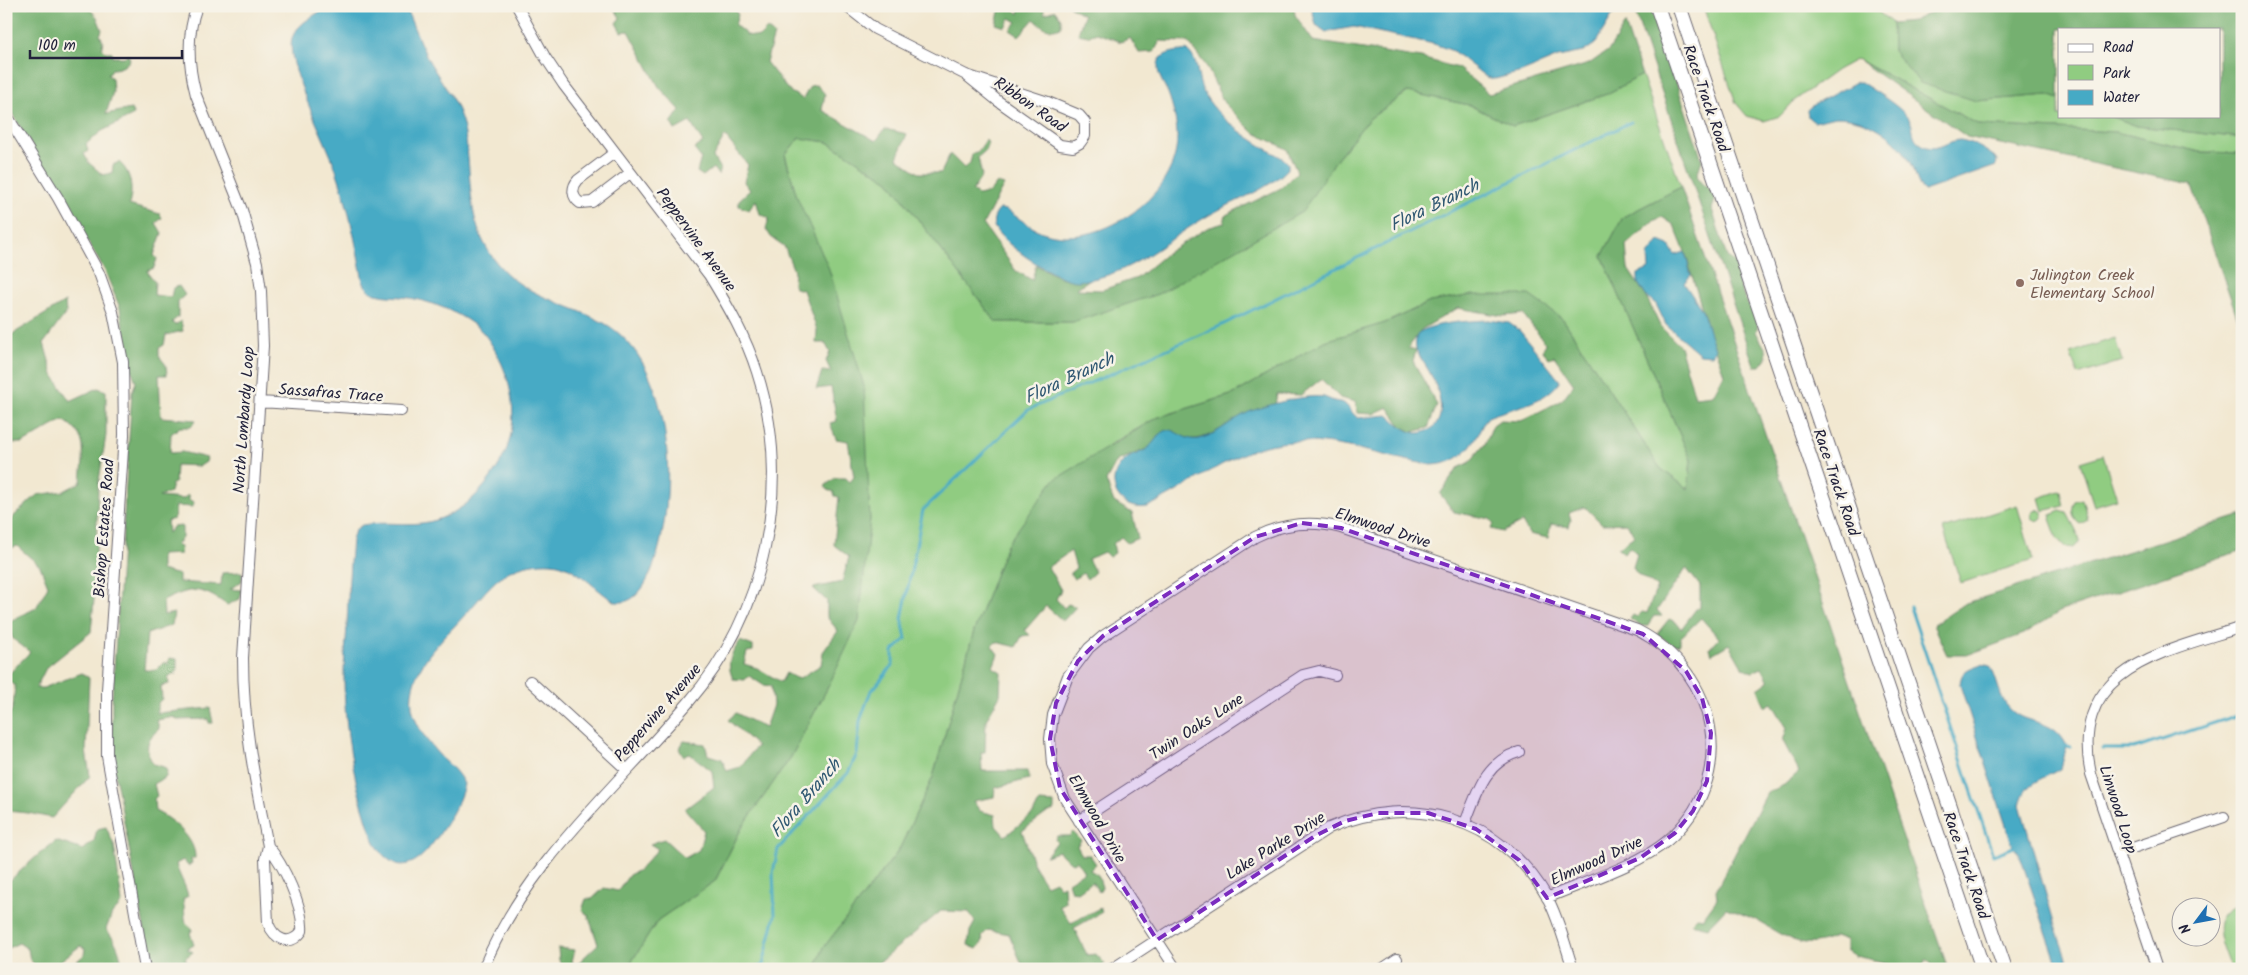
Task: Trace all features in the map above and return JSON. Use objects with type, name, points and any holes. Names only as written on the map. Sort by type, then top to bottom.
[{"type":"main road","name":"Race Track Road","points":[[1657,6],[1983,969]]},
{"type":"main road","name":"Race Track Road","points":[[1679,6],[2005,969]]},
{"type":"main road","points":[[1776,358],[1796,352]]},
{"type":"main road","points":[[1798,422],[1818,415]]},
{"type":"main road","points":[[1845,561],[1872,576]]},
{"type":"street","name":"North Lombardy Loop","points":[[197,6],[189,40],[191,77],[196,95],[242,210],[258,272],[264,318],[243,658],[244,695],[249,750],[268,846],[265,859],[268,922],[271,932],[277,937],[285,941],[293,940],[302,931],[302,914],[277,857],[268,846]]},
{"type":"street","name":"Peppervine Avenue","points":[[484,969],[503,927],[538,870],[699,691],[721,659],[736,633],[750,598],[766,547],[773,486],[771,448],[765,402],[757,373],[739,328],[709,275],[614,153],[545,57],[517,6]]},
{"type":"street","name":"Ribbon Road","points":[[846,6],[875,29],[966,75],[1079,115],[1085,122],[1085,136],[1080,143],[1073,147],[1060,145],[998,101],[966,75]]},
{"type":"street","name":"Bishop Estates Road","points":[[6,114],[58,198],[99,273],[113,312],[123,362],[124,435],[108,690],[107,756],[145,969]]},
{"type":"street","points":[[614,153],[578,180],[574,185],[573,193],[576,200],[580,203],[592,202],[630,173]]},
{"type":"street","name":"Sassafras Trace","points":[[260,402],[401,411]]},
{"type":"street","name":"Elmwood Drive","points":[[1176,969],[1065,799],[1056,776],[1050,740],[1056,703],[1068,676],[1078,661],[1103,636],[1255,537],[1282,526],[1302,523],[1331,525],[1636,630],[1666,650],[1682,665],[1694,682],[1708,715],[1712,749],[1707,781],[1693,811],[1675,834],[1653,851],[1547,898]]},
{"type":"street","name":"Linwood Loop","points":[[2157,969],[2088,759],[2088,729],[2098,701],[2115,679],[2138,663],[2242,627]]},
{"type":"street","name":"Twin Oaks Lane","points":[[1079,822],[1303,675],[1319,671],[1334,675]]},
{"type":"street","points":[[530,681],[627,770]]},
{"type":"street","points":[[1465,823],[1485,775],[1503,758],[1519,752]]},
{"type":"street","name":"Lake Parke Drive","points":[[1112,969],[1315,836],[1345,821],[1378,813],[1412,811],[1445,816],[1465,823],[1492,838],[1519,860],[1531,873],[1547,898],[1573,969]]},
{"type":"street","points":[[2118,853],[2224,817]]},
{"type":"street","points":[[1382,969],[1397,959]]},
{"type":"highlighted area","points":[[1302,523],[1341,528],[1643,634],[1686,671],[1702,698],[1711,733],[1707,781],[1693,811],[1675,833],[1640,858],[1547,898],[1519,860],[1476,829],[1428,813],[1378,813],[1345,821],[1315,836],[1157,940],[1060,788],[1050,739],[1056,703],[1078,661],[1103,636],[1255,537]]},
{"type":"green space","points":[[6,6],[87,6],[97,17],[102,30],[100,35],[103,41],[102,48],[106,52],[112,52],[113,57],[128,55],[130,59],[122,67],[112,69],[108,75],[112,78],[113,92],[106,114],[131,109],[134,115],[102,131],[86,144],[88,151],[84,154],[89,163],[103,175],[112,173],[113,165],[119,162],[129,176],[131,194],[129,205],[160,214],[162,218],[156,223],[162,233],[154,255],[157,259],[154,268],[147,271],[155,282],[154,295],[171,297],[173,288],[179,286],[185,295],[178,301],[178,317],[172,322],[175,325],[181,321],[183,331],[166,335],[164,345],[159,348],[159,356],[166,365],[167,375],[159,375],[161,417],[196,420],[191,427],[180,427],[171,434],[170,453],[182,452],[207,458],[206,462],[200,466],[176,465],[175,483],[172,484],[170,492],[159,497],[183,499],[188,495],[189,500],[194,502],[193,507],[176,506],[174,519],[167,521],[168,533],[173,527],[182,526],[182,538],[176,545],[181,547],[180,554],[161,555],[161,570],[179,575],[179,582],[221,585],[222,573],[242,572],[242,581],[230,589],[242,590],[240,599],[227,605],[210,594],[203,592],[189,591],[181,593],[163,601],[164,615],[174,613],[172,625],[147,634],[144,670],[156,670],[164,662],[168,664],[169,658],[177,659],[177,672],[168,677],[169,684],[161,686],[162,699],[158,703],[157,713],[210,708],[213,723],[209,723],[208,719],[177,720],[174,717],[157,720],[159,729],[151,737],[148,745],[153,764],[164,767],[167,771],[166,777],[154,784],[157,796],[154,799],[155,811],[169,819],[182,830],[192,844],[194,851],[195,858],[191,859],[192,863],[188,866],[183,860],[176,864],[188,896],[183,899],[186,923],[193,929],[190,933],[194,945],[187,949],[193,952],[185,958],[191,969],[152,969],[114,769],[112,700],[132,392],[136,382],[129,363],[120,308],[105,271],[6,103]]},
{"type":"green space","points":[[613,6],[733,6],[738,15],[735,25],[747,35],[759,37],[767,29],[774,35],[766,62],[789,91],[803,99],[810,86],[817,85],[825,94],[822,110],[876,141],[885,129],[907,134],[897,158],[919,173],[941,173],[950,154],[964,168],[970,163],[972,154],[977,153],[986,140],[988,143],[985,151],[978,157],[982,176],[972,191],[978,195],[990,192],[997,183],[1004,185],[983,224],[1016,271],[1032,280],[1036,265],[1068,279],[1090,279],[1076,289],[1102,290],[1137,278],[1167,253],[1207,228],[1224,223],[1226,215],[1281,188],[1297,172],[1287,149],[1253,132],[1224,103],[1207,67],[1188,42],[1160,41],[1154,52],[1139,53],[1130,38],[1121,42],[1097,33],[1088,36],[1078,34],[1084,15],[1069,6],[1294,6],[1295,15],[1313,41],[1421,58],[1458,68],[1489,94],[1589,64],[1609,50],[1625,24],[1642,75],[1607,94],[1513,126],[1469,105],[1407,92],[1369,119],[1338,157],[1302,212],[1158,294],[1073,322],[996,322],[889,181],[828,142],[799,138],[785,155],[797,197],[829,269],[864,386],[870,519],[859,621],[829,685],[791,757],[741,829],[715,881],[658,920],[627,969],[563,969],[559,960],[558,948],[575,950],[572,961],[575,966],[598,944],[588,915],[582,910],[586,899],[592,899],[604,888],[618,891],[629,875],[639,870],[658,849],[650,844],[664,839],[685,858],[699,850],[704,831],[685,809],[714,787],[712,771],[690,754],[684,756],[679,749],[684,741],[705,744],[708,755],[722,759],[727,771],[740,767],[757,746],[728,720],[736,713],[765,728],[773,705],[771,686],[763,685],[749,676],[745,680],[733,679],[730,660],[740,641],[753,646],[753,651],[747,652],[744,664],[757,668],[781,682],[786,673],[798,679],[821,665],[823,652],[838,631],[827,617],[827,601],[813,588],[842,582],[849,557],[834,545],[839,497],[835,496],[833,491],[829,491],[825,486],[835,478],[846,478],[850,482],[854,477],[848,441],[836,439],[830,423],[837,421],[831,387],[816,389],[822,371],[831,372],[826,361],[830,352],[825,343],[816,343],[817,330],[803,290],[795,288],[793,283],[794,271],[784,246],[771,237],[766,229],[769,218],[760,214],[756,200],[749,210],[739,206],[739,200],[750,190],[744,182],[748,165],[725,136],[713,157],[720,169],[718,175],[713,168],[703,176],[697,172],[701,158],[694,149],[703,143],[690,122],[675,130],[671,123],[680,110],[659,87],[629,31],[621,32],[616,23],[620,18]]},
{"type":"green space","points":[[999,6],[1011,6],[1019,14],[1020,6],[1043,6],[1045,14],[1055,10],[1061,19],[1061,27],[1046,28],[1034,19],[1019,36],[1010,30],[1017,22],[1010,18],[1005,27],[996,24]]},
{"type":"green space","points":[[1633,6],[1648,6],[1655,18],[1702,160],[1697,175],[1701,183],[1711,190],[1715,200],[1712,209],[1727,257],[1737,263],[1742,274],[1739,282],[1742,292],[1758,322],[1756,332],[1766,350],[1767,358],[1761,366],[1754,366]]},
{"type":"green space","points":[[1703,6],[1871,6],[1892,23],[1893,51],[1976,101],[2048,95],[2058,99],[2058,118],[2115,118],[2137,126],[2242,138],[2242,153],[2200,152],[2115,132],[1979,125],[1857,59],[1837,70],[1794,101],[1780,116],[1764,121],[1747,116],[1736,103]]},
{"type":"green space","points":[[1944,6],[2242,6],[2242,138],[2137,126],[2115,118],[2220,118],[2220,28],[2058,28],[2058,99],[2048,95],[1976,101],[1920,83],[1893,51],[1892,23],[1913,21]]},
{"type":"green space","points":[[1857,59],[1979,125],[2115,132],[2200,152],[2242,153],[2242,331],[2191,184],[1967,137]]},
{"type":"green space","points":[[1642,75],[1681,187],[1623,217],[1602,256],[1691,460],[1688,489],[1660,468],[1563,319],[1430,302],[1385,323],[1325,341],[1234,394],[1156,418],[1111,444],[1007,544],[974,631],[933,777],[899,850],[824,947],[815,969],[627,969],[658,920],[715,881],[741,829],[791,757],[829,685],[870,519],[797,197],[785,154],[800,138],[828,142],[889,181],[996,322],[1073,322],[1338,157],[1369,119],[1408,92],[1469,105],[1513,126],[1607,94]]},
{"type":"green space","points":[[1681,187],[1948,969],[1935,969],[1927,959],[1919,969],[1889,969],[1888,963],[1855,956],[1846,950],[1846,940],[1835,936],[1824,941],[1804,943],[1785,936],[1752,918],[1726,908],[1708,927],[1691,923],[1697,917],[1703,918],[1717,899],[1716,890],[1767,793],[1784,785],[1799,772],[1783,741],[1787,728],[1772,703],[1765,707],[1758,689],[1769,681],[1762,668],[1752,672],[1742,667],[1729,644],[1712,654],[1710,648],[1719,638],[1701,618],[1680,638],[1680,644],[1672,645],[1657,634],[1669,619],[1676,622],[1681,629],[1696,609],[1700,607],[1700,586],[1686,568],[1657,610],[1662,616],[1654,616],[1647,626],[1640,626],[1630,619],[1633,615],[1637,617],[1642,612],[1647,613],[1657,587],[1636,573],[1633,567],[1637,554],[1630,547],[1624,553],[1618,548],[1634,536],[1627,523],[1602,524],[1585,507],[1569,513],[1571,520],[1569,527],[1551,524],[1548,538],[1529,534],[1522,522],[1503,532],[1491,529],[1494,524],[1490,519],[1454,512],[1440,494],[1458,468],[1469,463],[1485,444],[1493,425],[1500,420],[1521,421],[1562,400],[1574,384],[1554,356],[1549,358],[1542,350],[1546,344],[1523,314],[1503,316],[1458,308],[1422,329],[1408,348],[1416,350],[1413,361],[1437,405],[1428,428],[1412,432],[1402,427],[1388,407],[1373,414],[1357,413],[1356,402],[1340,398],[1321,379],[1301,395],[1277,394],[1275,405],[1251,412],[1202,438],[1192,439],[1183,437],[1174,431],[1159,435],[1149,448],[1117,461],[1106,481],[1114,502],[1132,513],[1138,538],[1127,543],[1121,537],[1113,544],[1115,553],[1109,557],[1104,552],[1088,559],[1095,572],[1087,579],[1083,573],[1074,579],[1070,573],[1076,568],[1071,551],[1048,567],[1061,590],[1056,599],[1064,608],[1068,604],[1076,607],[1063,621],[1046,606],[1025,630],[1030,635],[1022,636],[1016,647],[996,642],[992,646],[998,654],[993,667],[1001,672],[1000,695],[986,720],[985,752],[981,752],[982,771],[1028,771],[1029,779],[995,788],[994,797],[973,801],[980,811],[995,815],[996,826],[1005,836],[1033,814],[1039,802],[1054,803],[1054,810],[1022,831],[1035,868],[1046,885],[1055,881],[1060,887],[1064,885],[1065,902],[1059,906],[1071,923],[1100,908],[1102,912],[1074,928],[1087,955],[1096,954],[1105,964],[1098,969],[1089,967],[1087,969],[1024,969],[1009,934],[988,930],[982,936],[983,941],[977,949],[968,945],[970,931],[975,922],[969,912],[941,911],[871,969],[815,969],[824,947],[899,850],[933,777],[974,631],[1007,544],[1054,480],[1156,418],[1234,394],[1325,341],[1385,323],[1430,302],[1472,295],[1529,295],[1563,319],[1660,468],[1688,489],[1691,460],[1602,256],[1623,217]],"holes":[[[1662,217],[1674,225],[1685,252],[1708,329],[1724,374],[1713,395],[1695,397],[1680,346],[1660,326],[1646,296],[1628,269],[1626,245],[1653,221]]]},
{"type":"green space","points":[[65,302],[66,313],[44,343],[53,375],[70,401],[98,388],[106,391],[106,435],[98,487],[95,589],[91,632],[46,668],[36,688],[43,688],[82,673],[89,678],[86,751],[90,776],[52,818],[6,811],[6,722],[13,707],[15,685],[6,681],[6,677],[30,652],[13,639],[6,623],[36,608],[48,586],[40,566],[17,546],[6,550],[6,527],[15,515],[37,495],[64,491],[81,482],[83,446],[77,432],[63,420],[23,443],[6,443],[6,338]]},
{"type":"green space","points":[[2115,338],[2122,361],[2078,375],[2070,353]]},
{"type":"green space","points":[[2103,455],[2117,499],[2094,506],[2080,462]]},
{"type":"green space","points":[[2061,492],[2064,506],[2043,511],[2039,498]]},
{"type":"green space","points":[[2082,499],[2088,520],[2080,524],[2074,516],[2073,507],[2075,501]]},
{"type":"green space","points":[[2017,505],[2033,560],[1961,583],[1943,529]]},
{"type":"green space","points":[[2037,509],[2043,515],[2037,521],[2031,515]]},
{"type":"green space","points":[[2060,511],[2067,513],[2076,530],[2080,541],[2074,548],[2065,547],[2057,538],[2050,519],[2051,515]]},
{"type":"green space","points":[[2242,515],[2242,550],[2061,611],[2024,634],[1967,655],[1947,655],[1933,625],[1966,603]]},
{"type":"green space","points":[[106,827],[114,845],[122,903],[112,914],[106,929],[113,938],[121,957],[123,969],[68,969],[84,955],[85,948],[80,946],[56,964],[36,966],[30,960],[28,949],[19,943],[6,949],[6,884],[56,841],[83,850],[94,841],[97,829]]},
{"type":"green space","points":[[1073,832],[1081,840],[1077,846],[1082,855],[1090,855],[1096,864],[1090,870],[1098,875],[1102,887],[1099,892],[1092,882],[1078,892],[1071,891],[1068,882],[1084,872],[1077,861],[1072,863],[1059,851],[1046,856],[1057,842],[1055,839],[1057,836],[1069,836]]},
{"type":"green space","points":[[2242,903],[2242,969],[2230,969],[2220,939],[2220,920],[2230,908]]},
{"type":"water","points":[[329,6],[405,6],[430,63],[459,112],[465,136],[474,214],[484,243],[495,261],[508,275],[522,285],[537,294],[604,323],[627,341],[645,366],[657,396],[664,428],[667,496],[663,527],[657,555],[648,579],[632,599],[616,602],[578,574],[561,565],[546,563],[524,566],[508,572],[496,581],[428,656],[415,680],[412,693],[412,707],[419,728],[464,784],[454,811],[436,838],[425,853],[414,862],[405,865],[392,862],[382,854],[376,844],[357,785],[350,749],[345,712],[344,676],[352,540],[355,530],[362,525],[430,522],[442,518],[463,506],[481,490],[496,470],[507,448],[513,416],[509,384],[502,363],[490,342],[477,327],[451,311],[427,302],[374,293],[368,290],[363,282],[358,253],[340,181],[300,83],[291,50],[292,38],[298,28],[308,19]]},
{"type":"water","points":[[1311,6],[1610,6],[1613,14],[1595,44],[1583,52],[1558,57],[1522,72],[1495,79],[1486,77],[1453,51],[1434,44],[1354,27],[1326,32],[1316,25]]},
{"type":"water","points":[[1890,6],[1922,6],[1906,11]]},
{"type":"water","points":[[1187,50],[1194,58],[1202,89],[1216,110],[1237,129],[1284,159],[1288,163],[1288,169],[1271,183],[1213,213],[1148,255],[1115,272],[1097,278],[1078,281],[1069,280],[1045,269],[1007,242],[994,226],[995,216],[1000,209],[1006,210],[1043,232],[1070,236],[1092,232],[1113,224],[1134,212],[1151,197],[1165,178],[1174,158],[1177,137],[1173,109],[1159,74],[1158,63],[1164,55]]},
{"type":"water","points":[[1856,82],[1861,82],[1902,111],[1910,120],[1915,137],[1921,144],[1935,148],[1956,140],[1969,142],[1995,157],[1997,161],[1996,166],[1924,191],[1919,185],[1913,167],[1905,153],[1880,130],[1870,124],[1848,118],[1836,117],[1814,122],[1808,117],[1807,110],[1810,107]]},
{"type":"water","points":[[1659,241],[1669,245],[1675,255],[1685,252],[1691,275],[1684,283],[1702,310],[1715,349],[1712,355],[1700,354],[1666,325],[1656,304],[1646,296],[1638,283],[1638,274],[1649,269],[1648,255]]},
{"type":"water","points":[[1489,320],[1509,323],[1520,331],[1560,381],[1554,389],[1537,400],[1488,417],[1470,447],[1454,460],[1432,465],[1340,445],[1317,442],[1293,442],[1270,445],[1247,452],[1147,507],[1136,507],[1127,504],[1120,499],[1116,492],[1115,474],[1120,466],[1128,458],[1148,448],[1165,431],[1171,430],[1192,439],[1203,438],[1249,412],[1276,403],[1307,397],[1324,397],[1344,403],[1358,418],[1388,415],[1409,431],[1414,433],[1424,432],[1438,422],[1440,406],[1437,388],[1416,349],[1417,334],[1423,330],[1441,325]]},
{"type":"water","points":[[1981,664],[1990,666],[2003,700],[2010,709],[2017,715],[2055,730],[2067,746],[2061,768],[2031,785],[2026,790],[2020,805],[2056,929],[2070,969],[2059,969],[2021,859],[2011,841],[1960,685],[1964,673]]},
{"type":"waterway","name":"Flora Branch","points":[[754,969],[763,965],[775,915],[773,873],[778,849],[848,773],[857,754],[860,721],[870,693],[893,665],[893,651],[906,639],[902,619],[923,510],[1028,410],[1220,326],[1631,122]]},
{"type":"waterway","points":[[1910,607],[1993,855],[2014,847]]},
{"type":"waterway","points":[[2102,749],[2134,749],[2242,714]]},
{"type":"waterway","points":[[2067,746],[2071,747]]},
{"type":"place","name":"Julington Creek Elementary School","points":[[2020,283]]}]
